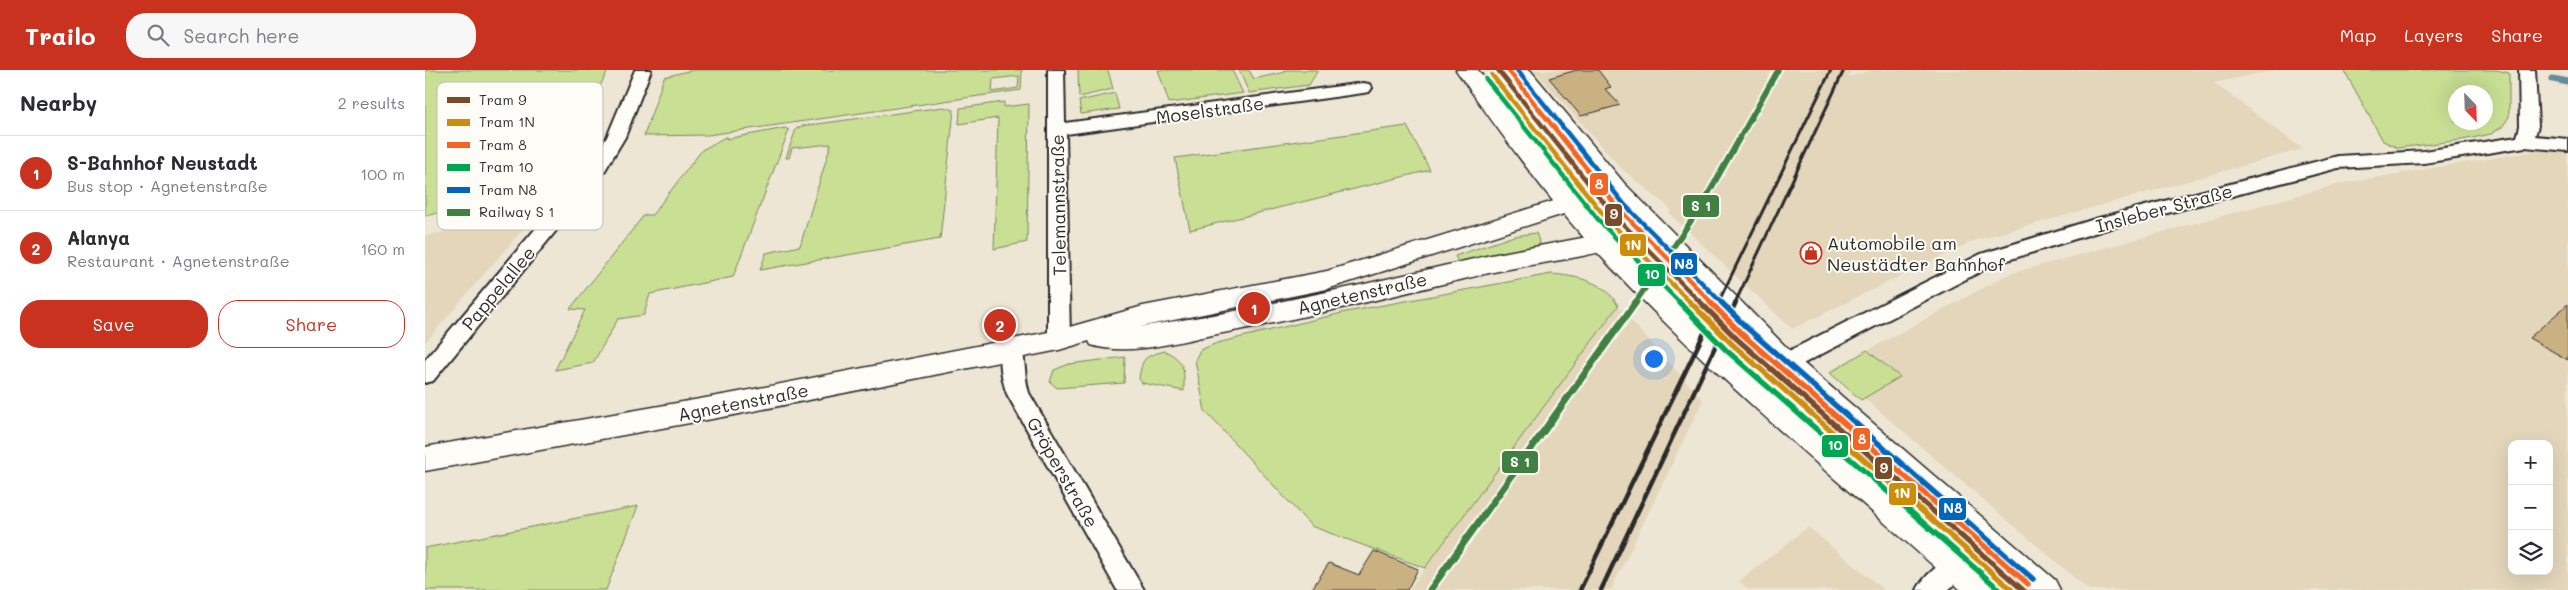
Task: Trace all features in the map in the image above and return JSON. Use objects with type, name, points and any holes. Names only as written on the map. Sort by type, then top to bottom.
[{"type":"main road","points":[[1467,70],[1570,204],[1603,243],[1730,368],[1985,590]]},
{"type":"main road","points":[[1519,70],[1646,223],[1785,363],[2043,590]]},
{"type":"main road","points":[[1603,243],[1613,214],[1615,188]]},
{"type":"main road","points":[[1570,204],[1646,223]]},
{"type":"main road","name":"Agnetenstraße","points":[[425,459],[734,404],[1059,340],[1143,316],[1327,280],[1364,270],[1469,234],[1570,204]]},
{"type":"main road","name":"Agnetenstraße","points":[[1059,340],[1148,337],[1341,299],[1491,264],[1603,243]]},
{"type":"street","name":"Pappelallee","points":[[603,159],[616,138],[643,70]]},
{"type":"street","name":"Telemannstraße","points":[[1057,70],[1059,340]]},
{"type":"street","points":[[2525,141],[2529,126],[2527,70]]},
{"type":"street","name":"Moselstraße","points":[[1057,130],[1363,88]]},
{"type":"street","name":"Insleber Straße","points":[[1785,363],[1979,263],[2006,252],[2330,163],[2424,157],[2525,141],[2568,145]]},
{"type":"street","name":"Pappelallee","points":[[425,375],[545,230]]},
{"type":"street","name":"Gröperstraße","points":[[1012,350],[1013,378],[1018,394],[1131,590]]},
{"type":"street","points":[[1930,590],[1958,566]]},
{"type":"shaded area","points":[[1534,70],[1851,70],[1849,77],[1871,70],[2276,70],[2214,83],[2303,149],[1973,241],[1792,329],[1669,213],[1671,209],[1622,169]]},
{"type":"shaded area","points":[[2547,149],[2568,151],[2568,590],[2089,590],[1831,370],[2009,274],[2343,183]]},
{"type":"shaded area","points":[[453,230],[523,230],[425,343],[425,236]]},
{"type":"shaded area","points":[[1618,306],[1703,400],[1611,590],[1409,590]]},
{"type":"shaded area","points":[[1808,527],[1884,590],[1749,590],[1739,581]]},
{"type":"green space","points":[[425,70],[608,70],[602,82],[437,82],[437,213],[425,216]]},
{"type":"green space","points":[[692,70],[1022,70],[1021,90],[708,135],[644,136],[664,77]],"holes":[[[1019,76],[1018,88],[992,92],[993,79]]]},
{"type":"green space","points":[[1078,70],[1108,70],[1113,89],[1079,97]]},
{"type":"green space","points":[[1158,70],[1232,70],[1243,93],[1169,103]]},
{"type":"green space","points":[[1239,70],[1249,70],[1254,79],[1285,72],[1284,70],[1318,70],[1309,85],[1249,93]]},
{"type":"green space","points":[[2344,70],[2497,70],[2509,73],[2509,117],[2502,127],[2491,134],[2462,140],[2398,148],[2383,141]]},
{"type":"green space","points":[[1115,93],[1119,109],[1081,114],[1079,101]]},
{"type":"green space","points":[[1004,102],[1004,107],[1029,104],[1027,242],[994,249],[998,118],[959,124],[960,108]]},
{"type":"green space","points":[[943,107],[954,110],[940,239],[760,270],[766,253],[800,246],[831,144],[792,148],[789,158],[786,158],[796,129],[802,126]]},
{"type":"green space","points":[[1407,126],[1430,170],[1190,230],[1175,158]]},
{"type":"green space","points":[[785,128],[789,130],[733,277],[650,294],[644,315],[618,319],[593,363],[555,370],[585,310],[570,309],[644,215],[652,215],[702,150],[727,136],[726,139]]},
{"type":"green space","points":[[1536,233],[1541,247],[1458,262],[1455,256],[1514,236]]},
{"type":"green space","points":[[1551,274],[1580,278],[1598,285],[1613,298],[1618,306],[1425,568],[1311,526],[1205,411],[1195,360],[1200,350],[1217,343],[1346,312]]},
{"type":"green space","points":[[1867,350],[1900,377],[1861,400],[1830,373]]},
{"type":"green space","points":[[1165,351],[1177,359],[1182,367],[1184,372],[1184,391],[1142,383],[1139,379],[1141,366],[1145,359]]},
{"type":"green space","points":[[1125,357],[1124,383],[1057,388],[1050,382],[1054,370],[1069,364]]},
{"type":"green space","points":[[638,506],[606,590],[425,590],[425,548]]},
{"type":"building","points":[[1577,70],[1598,70],[1611,87],[1605,89],[1620,105],[1581,116],[1549,78]]},
{"type":"building","points":[[2568,304],[2568,360],[2529,338]]},
{"type":"building","points":[[1374,551],[1418,569],[1407,590],[1311,590],[1329,563],[1359,575]]},
{"type":"waterway","points":[[2553,79],[2568,82]]},
{"type":"railway","points":[[1718,303],[1831,70]]},
{"type":"railway","points":[[1735,303],[1844,70]]},
{"type":"railway","points":[[1580,590],[1719,302]]},
{"type":"railway","points":[[1601,590],[1736,302]]},
{"type":"tram line","name":"9","points":[[1498,70],[1613,214],[1737,339],[2023,590]]},
{"type":"tram line","name":"8","points":[[1508,70],[1619,209],[1742,334],[2028,584]]},
{"type":"tram line","name":"N8","points":[[1517,70],[1624,204],[1747,328],[2033,579]]},
{"type":"tram line","name":"1N","points":[[1492,75],[1607,219],[1732,344],[2012,590]]},
{"type":"tram line","name":"10","points":[[1486,79],[1601,223],[1726,350],[2000,590]]},
{"type":"transit line","points":[[1430,590],[1690,224],[1736,148],[1778,70]]},
{"type":"place","name":"Automobile am Neustädter Bahnhof","points":[[1811,253]]},
{"type":"place","name":"S-Bahnhof Neustadt","points":[[1254,308]]},
{"type":"place","name":"Alanya","points":[[1000,325]]}]
